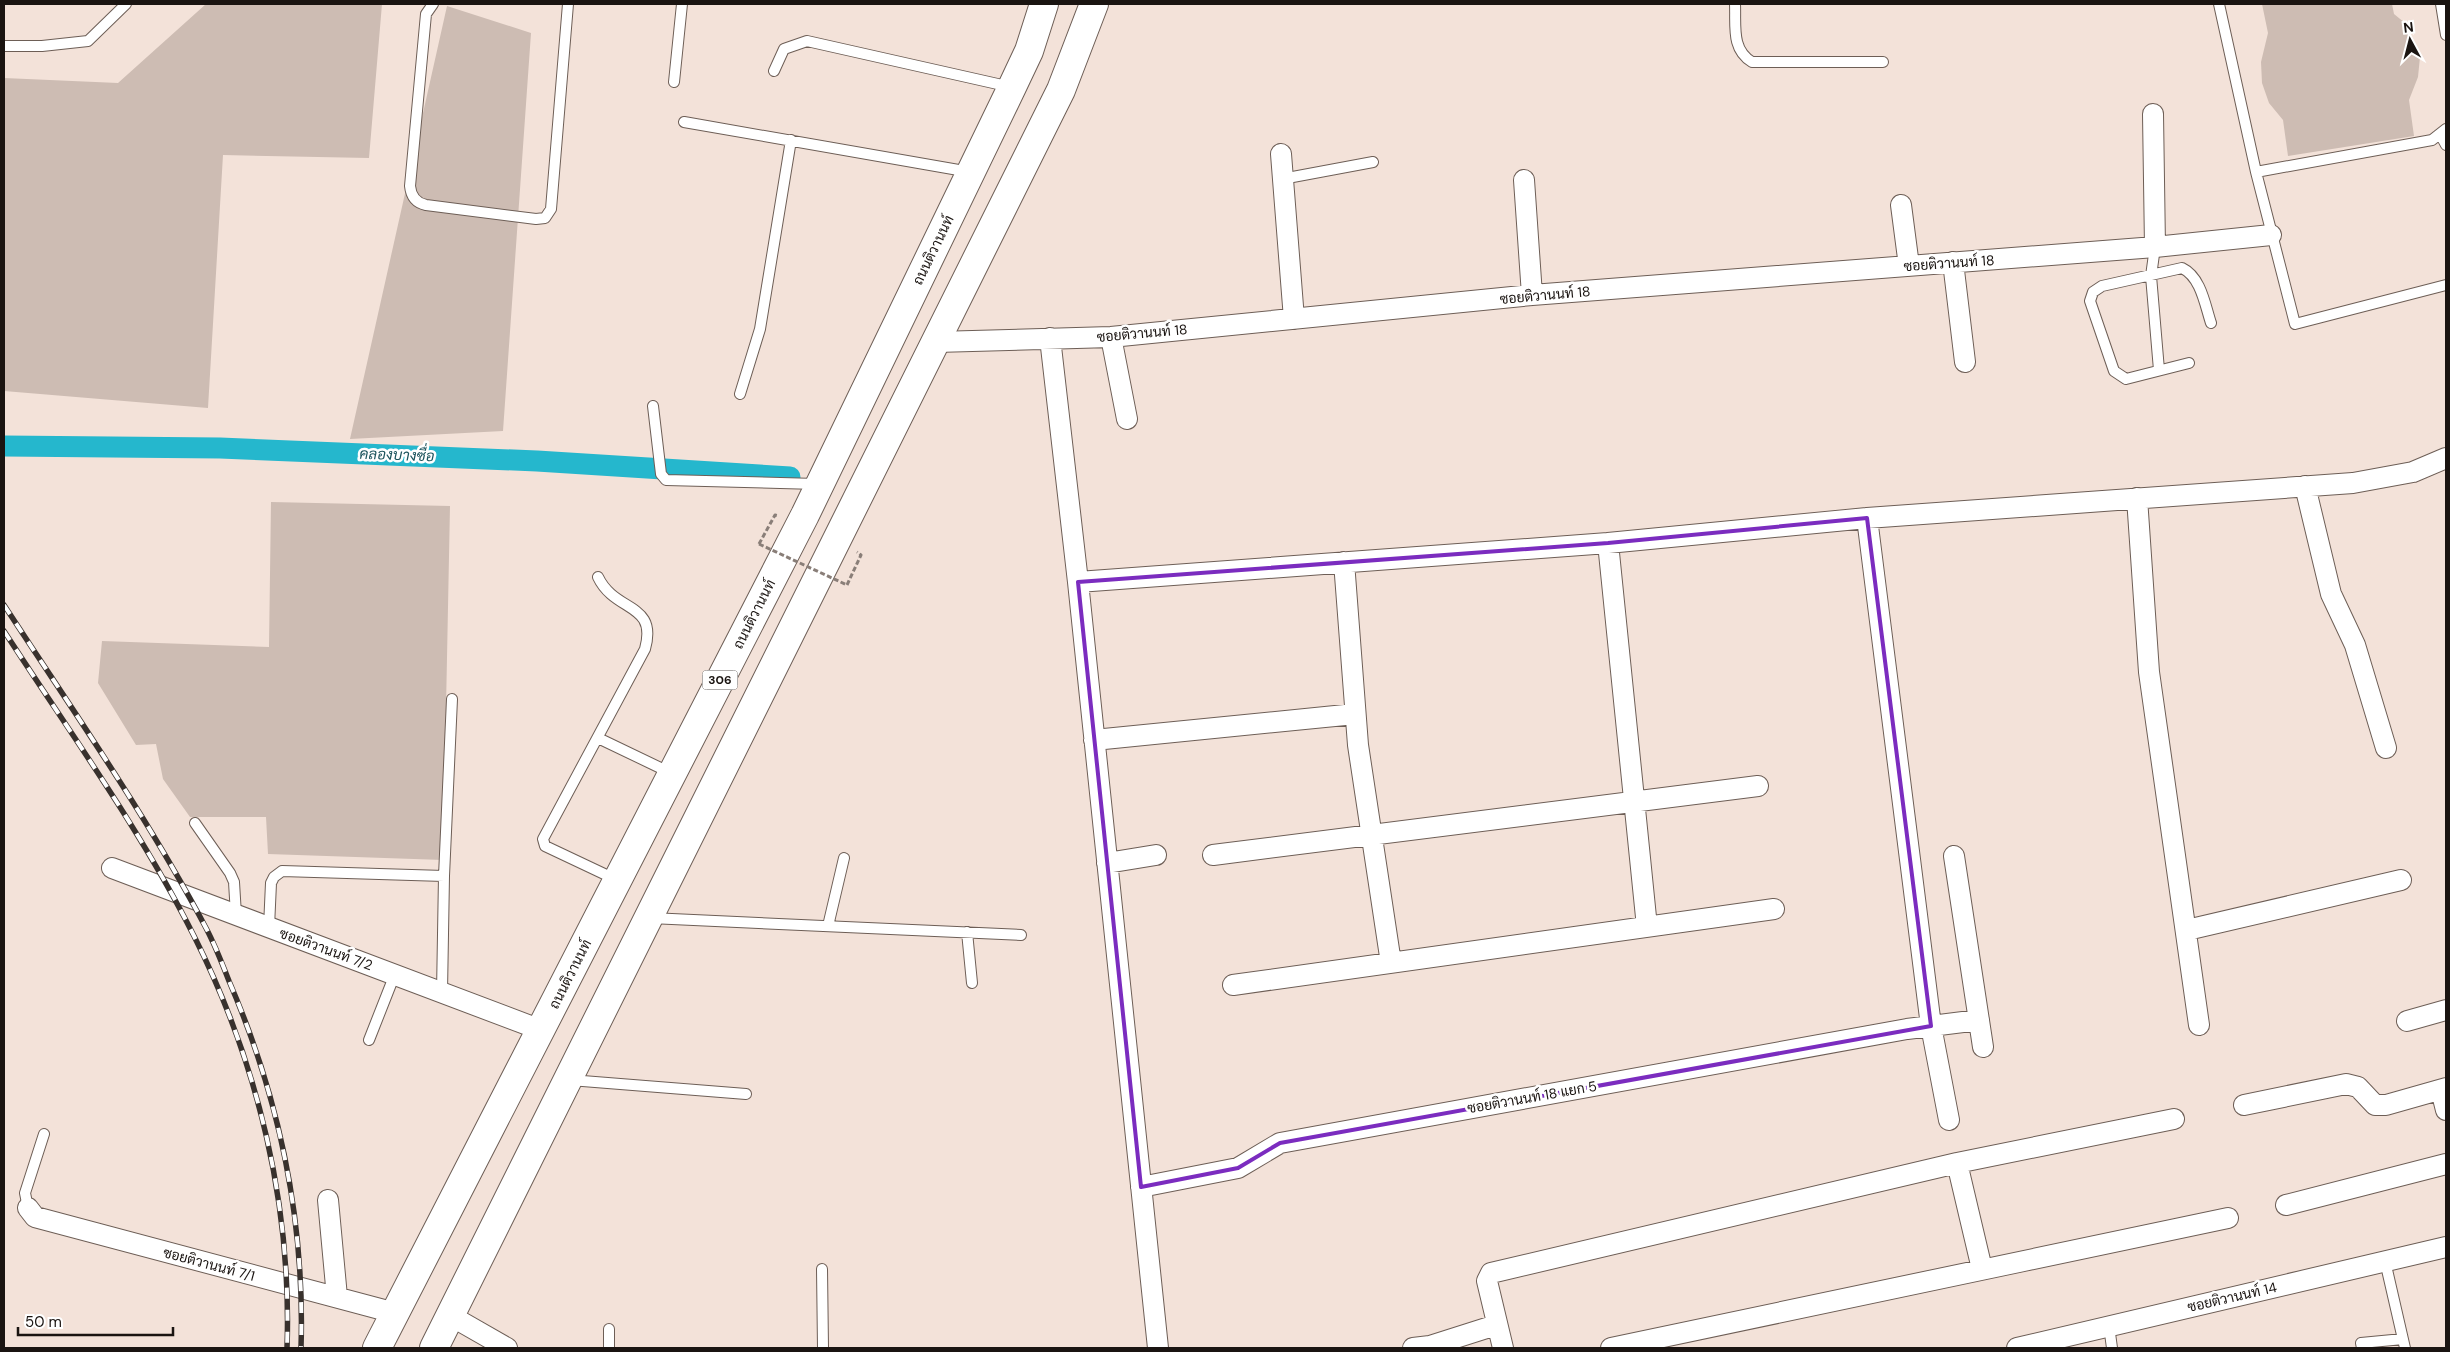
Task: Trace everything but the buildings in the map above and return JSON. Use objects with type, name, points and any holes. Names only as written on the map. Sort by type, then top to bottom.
[{"type":"main road","name":"ถนนติวานนท์","points":[[377,1348],[805,515],[818,484],[1029,51],[1044,4]]},
{"type":"main road","points":[[434,1348],[1061,90],[1094,4]]},
{"type":"street","points":[[2153,114],[2155,247]]},
{"type":"street","points":[[1280,154],[1294,319]]},
{"type":"street","points":[[1524,180],[1532,295]]},
{"type":"street","points":[[1901,205],[1909,266]]},
{"type":"street","name":"ซอยติวานนท์ 18","points":[[936,342],[1111,337],[1532,295],[2155,247],[2271,235]]},
{"type":"street","points":[[1953,262],[1965,362]]},
{"type":"street","points":[[1111,337],[1127,419]]},
{"type":"street","points":[[1050,338],[1078,582],[1158,1348]]},
{"type":"street","points":[[1078,582],[1608,543],[1867,518],[2353,483],[2413,472],[2446,458]]},
{"type":"street","points":[[2305,486],[2331,594],[2355,645],[2386,748]]},
{"type":"street","points":[[2137,498],[2149,672],[2199,1025]]},
{"type":"street","points":[[1867,518],[1931,1026],[1949,1120]]},
{"type":"street","points":[[1608,543],[1647,927]]},
{"type":"street","points":[[1344,562],[1355,714],[1391,963]]},
{"type":"street","points":[[1094,740],[1355,714]]},
{"type":"street","points":[[1212,855],[1758,786]]},
{"type":"street","points":[[1107,863],[1156,855]]},
{"type":"street","points":[[1954,856],[1984,1047]]},
{"type":"street","name":"ซอยติวานนท์ 7/2","points":[[112,868],[541,1030]]},
{"type":"street","points":[[2187,930],[2401,880]]},
{"type":"street","points":[[1233,985],[1774,909]]},
{"type":"street","points":[[2407,1021],[2446,1010]]},
{"type":"street","name":"ซอยติวานนท์ 18 แยก 5","points":[[1141,1187],[1238,1168],[1280,1143],[1931,1026],[1979,1020]]},
{"type":"street","points":[[2244,1106],[2346,1084],[2358,1087],[2376,1104],[2386,1105],[2444,1089],[2446,1110]]},
{"type":"street","points":[[1503,1348],[1487,1281],[1491,1273],[1957,1164],[2174,1119]]},
{"type":"street","points":[[1957,1164],[1982,1269]]},
{"type":"street","points":[[2286,1206],[2446,1164]]},
{"type":"street","points":[[328,1200],[337,1297]]},
{"type":"street","name":"ซอยติวานนท์ 7/1","points":[[28,1208],[35,1217],[395,1313]]},
{"type":"street","points":[[1611,1348],[2228,1218]]},
{"type":"street","name":"ซอยติวานนท์ 14","points":[[2017,1348],[2446,1247]]},
{"type":"street","points":[[450,1316],[507,1348]]},
{"type":"street","points":[[1414,1348],[1430,1346],[1496,1325]]},
{"type":"lane","points":[[4,46],[42,46],[88,41],[126,4]]},
{"type":"lane","points":[[433,4],[426,14],[410,186],[412,196],[419,203],[426,205],[536,220],[545,218],[552,209],[568,4]]},
{"type":"lane","points":[[674,82],[682,4]]},
{"type":"lane","points":[[1735,4],[1736,42],[1743,56],[1752,62],[1883,62]]},
{"type":"lane","points":[[2220,4],[2256,172],[2271,235],[2296,324],[2446,285]]},
{"type":"lane","points":[[2441,4],[2446,36]]},
{"type":"lane","points":[[774,71],[784,49],[807,41],[1012,87]]},
{"type":"lane","points":[[684,122],[971,172]]},
{"type":"lane","points":[[2256,172],[2432,140],[2443,132],[2446,145]]},
{"type":"lane","points":[[740,394],[760,329],[791,140]]},
{"type":"lane","points":[[1282,180],[1373,162]]},
{"type":"lane","points":[[2155,247],[2151,276],[2159,370]]},
{"type":"lane","points":[[2188,363],[2126,378],[2114,371],[2090,301],[2093,292],[2102,286],[2182,268],[2189,272],[2196,281],[2211,323]]},
{"type":"lane","points":[[653,406],[661,474],[668,480],[818,484]]},
{"type":"lane","points":[[598,577],[603,588],[645,618],[649,630],[645,649],[543,839],[545,846],[618,880]]},
{"type":"lane","points":[[442,992],[444,876],[452,699]]},
{"type":"lane","points":[[598,738],[672,774]]},
{"type":"lane","points":[[195,823],[230,873],[234,882],[236,915]]},
{"type":"lane","points":[[828,926],[844,858]]},
{"type":"lane","points":[[269,927],[271,882],[282,871],[444,876]]},
{"type":"lane","points":[[649,918],[1021,935]]},
{"type":"lane","points":[[967,932],[972,983]]},
{"type":"lane","points":[[369,1040],[395,974]]},
{"type":"lane","points":[[568,1080],[746,1094]]},
{"type":"lane","points":[[28,1208],[25,1193],[44,1134]]},
{"type":"lane","points":[[2362,1348],[2361,1343],[2404,1344],[2385,1261]]},
{"type":"lane","points":[[822,1269],[823,1348]]},
{"type":"lane","points":[[2109,1326],[2112,1348]]},
{"type":"lane","points":[[609,1329],[609,1348]]},
{"type":"path","points":[[776,515],[759,544],[847,585],[861,555]]},
{"type":"highlighted area","points":[[1867,518],[1931,1026],[1280,1143],[1238,1168],[1141,1187],[1078,582],[1608,543]]},
{"type":"waterway","name":"คลองบางซื่อ","points":[[4,446],[220,448],[537,461],[790,477]]},
{"type":"railway","points":[[4,605],[109,764],[183,886],[215,947],[247,1025],[275,1115],[293,1207],[301,1301],[301,1348]]},
{"type":"railway","points":[[4,631],[103,781],[151,858],[194,936],[217,984],[253,1085],[277,1189],[284,1242],[287,1348]]}]
